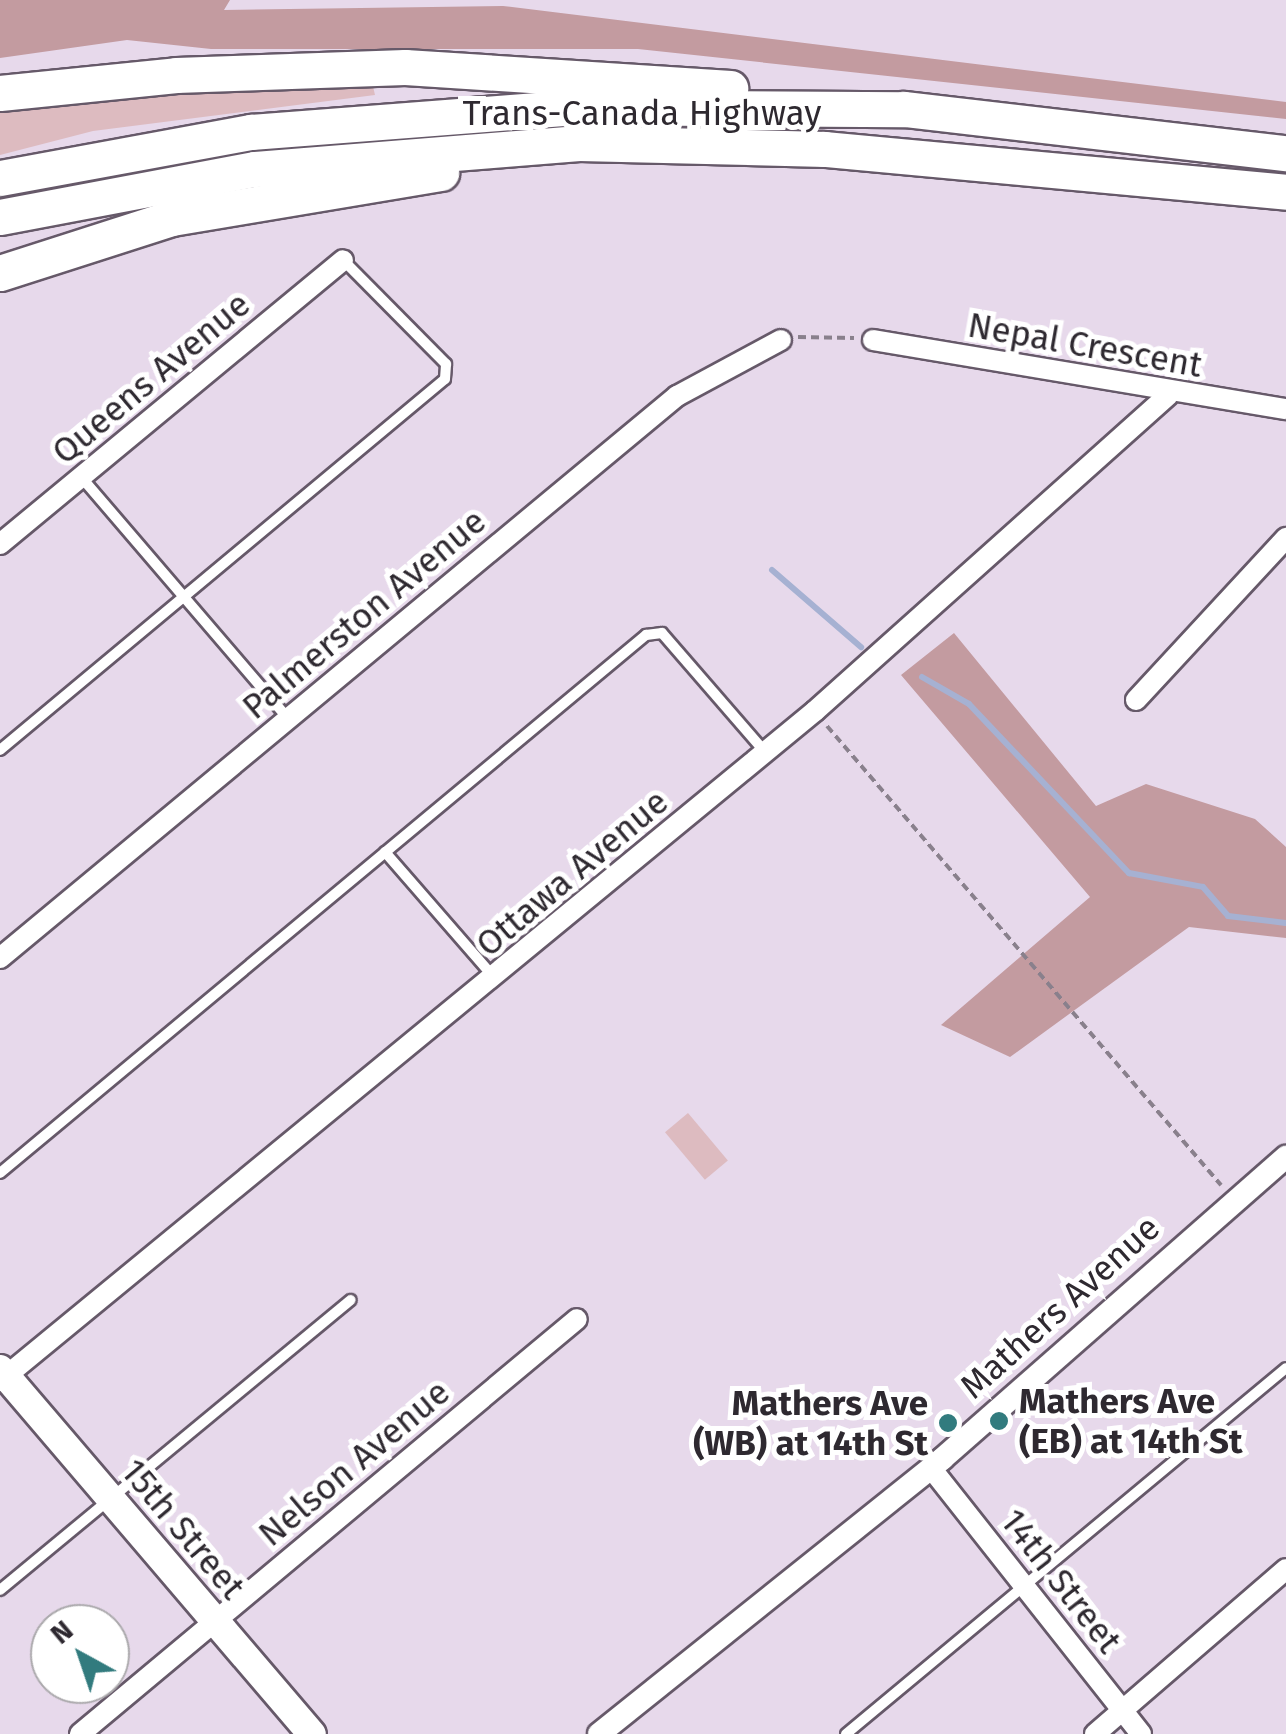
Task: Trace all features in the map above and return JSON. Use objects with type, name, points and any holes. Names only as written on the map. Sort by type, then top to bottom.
[{"type":"highway","points":[[10,91],[255,70],[474,68],[904,109]]},
{"type":"highway","name":"Trans-Canada Highway","points":[[0,178],[216,137],[410,115],[904,109],[1286,153]]},
{"type":"highway","name":"Trans-Canada Highway","points":[[0,216],[254,168],[499,146],[746,146],[992,163],[1286,192]]},
{"type":"highway","points":[[0,273],[170,218],[432,174],[575,163],[992,163]]},
{"type":"main road","name":"15th Street","points":[[2,1375],[212,1624],[312,1734]]},
{"type":"street","name":"Queens Avenue","points":[[0,544],[343,260]]},
{"type":"street","name":"Palmerston Avenue","points":[[0,958],[677,396],[781,340]]},
{"type":"street","name":"Nepal Crescent","points":[[873,340],[1168,395],[1286,409]]},
{"type":"street","name":"Ottawa Avenue","points":[[2,1375],[496,980],[815,712],[1168,395]]},
{"type":"street","points":[[1136,700],[1286,538]]},
{"type":"street","name":"Mathers Avenue","points":[[599,1734],[931,1468],[1286,1157]]},
{"type":"street","name":"Nelson Avenue","points":[[80,1734],[578,1318]]},
{"type":"street","name":"14th Street","points":[[931,1468],[1141,1734]]},
{"type":"street","points":[[1095,1734],[1286,1569]]},
{"type":"lane","points":[[0,750],[446,380],[446,364],[343,260]]},
{"type":"lane","points":[[82,478],[289,718]]},
{"type":"lane","points":[[0,1173],[646,635],[662,633],[766,752]]},
{"type":"lane","points":[[386,852],[496,980]]},
{"type":"lane","points":[[0,1590],[351,1300]]},
{"type":"lane","points":[[846,1734],[1286,1368]]},
{"type":"path","points":[[781,340],[873,340]]},
{"type":"path","points":[[815,712],[1234,1200]]},
{"type":"shaded area","points":[[0,0],[230,0],[224,10],[503,6],[1286,102],[1286,119],[638,49],[211,49],[127,40],[0,58]]},
{"type":"shaded area","points":[[371,78],[375,95],[93,131],[0,155],[0,113],[133,91]]},
{"type":"shaded area","points":[[954,633],[1096,806],[1146,784],[1255,819],[1286,847],[1286,938],[1189,927],[1010,1057],[941,1025],[1090,897],[901,675]]},
{"type":"shaded area","points":[[688,1113],[728,1160],[705,1180],[665,1132]]},
{"type":"waterway","points":[[772,570],[861,647]]},
{"type":"waterway","points":[[922,677],[969,704],[1129,873],[1203,887],[1228,916],[1286,923]]},
{"type":"place","name":"Mathers Ave (EB) at 14th St","points":[[999,1421]]},
{"type":"place","name":"Mathers Ave (WB) at 14th St","points":[[948,1423]]}]
